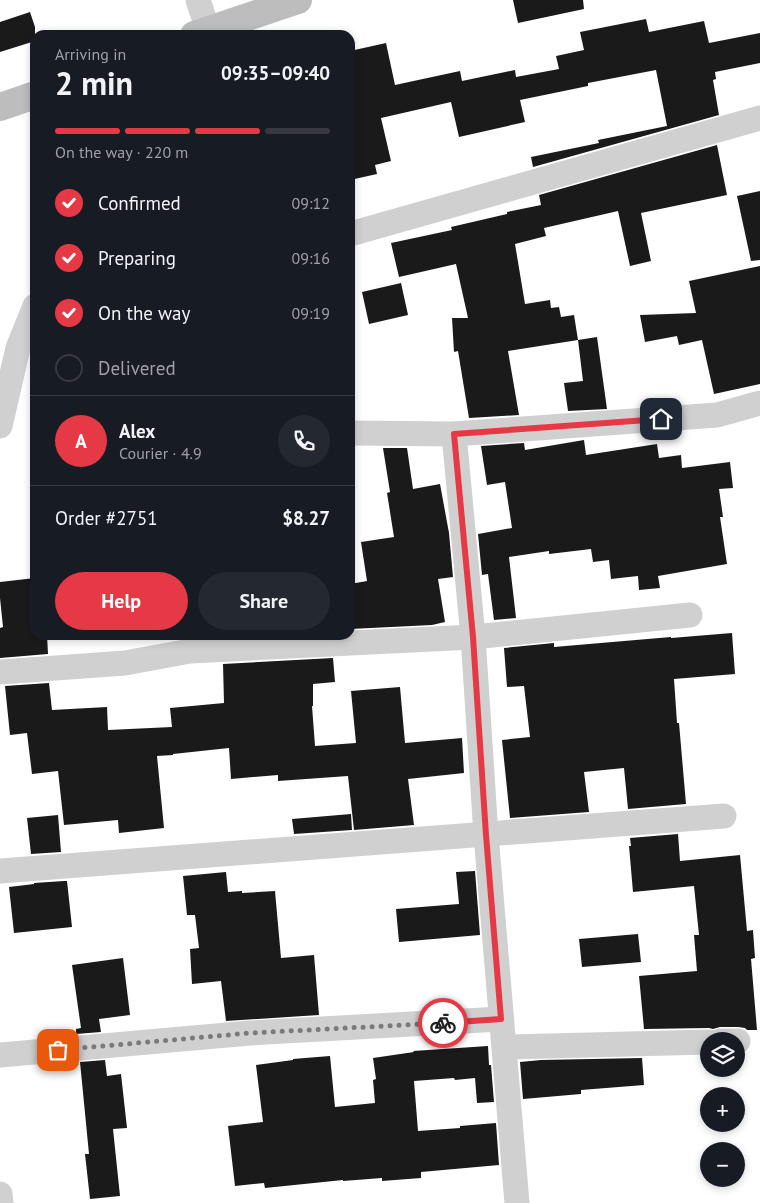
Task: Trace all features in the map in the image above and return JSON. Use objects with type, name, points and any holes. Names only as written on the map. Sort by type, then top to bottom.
[{"type":"street","points":[[198,0],[201,30]]},
{"type":"street","points":[[210,30],[298,0]]},
{"type":"street","points":[[0,107],[30,99]]},
{"type":"street","points":[[355,233],[760,118]]},
{"type":"street","points":[[0,426],[30,330]]},
{"type":"street","points":[[355,433],[454,434],[717,415],[760,403]]},
{"type":"street","points":[[454,434],[473,637],[486,835],[517,1203]]},
{"type":"street","points":[[355,640],[473,637],[690,615]]},
{"type":"street","points":[[0,672],[125,663],[190,643],[332,640]]},
{"type":"street","points":[[0,871],[724,816]]},
{"type":"street","points":[[0,1055],[250,1033],[501,1019]]},
{"type":"street","points":[[504,1047],[700,1042]]},
{"type":"street","points":[[0,1194],[1,1203]]},
{"type":"building","points":[[513,0],[583,0],[584,9],[518,23]]},
{"type":"building","points":[[30,12],[35,30],[30,30],[30,43],[0,52],[0,22]]},
{"type":"building","points":[[646,19],[649,32],[704,21],[709,43],[760,33],[760,63],[715,72],[716,79],[713,80],[719,115],[533,167],[531,157],[599,143],[598,140],[667,126],[656,70],[588,83],[588,86],[520,100],[525,122],[459,137],[451,102],[381,118],[391,161],[375,165],[377,174],[355,179],[355,50],[386,43],[395,85],[460,71],[462,81],[515,70],[516,77],[559,69],[556,56],[584,50],[580,32]]},
{"type":"building","points":[[717,145],[727,195],[641,213],[651,261],[630,266],[618,211],[544,228],[546,236],[515,244],[525,304],[550,300],[551,308],[559,307],[561,317],[574,315],[578,340],[508,351],[519,415],[469,418],[458,351],[454,352],[452,318],[468,318],[456,264],[399,277],[391,243],[452,230],[451,227],[541,205],[539,195]]},
{"type":"building","points":[[760,191],[760,260],[751,261],[737,196]]},
{"type":"building","points":[[760,266],[760,384],[714,394],[702,340],[679,345],[677,336],[645,342],[640,315],[696,313],[689,281]]},
{"type":"building","points":[[401,283],[408,315],[369,324],[362,292]]},
{"type":"building","points":[[597,337],[607,409],[568,411],[564,383],[583,381],[578,340]]},
{"type":"building","points":[[584,440],[586,455],[657,444],[659,458],[681,455],[682,468],[730,462],[733,488],[719,489],[723,517],[720,517],[727,564],[658,576],[660,588],[639,590],[638,576],[611,579],[609,560],[593,562],[591,549],[549,554],[549,551],[509,557],[516,618],[494,620],[488,574],[482,575],[478,534],[512,528],[505,482],[487,485],[481,446],[524,443],[525,450]]},
{"type":"building","points":[[383,448],[407,448],[413,489],[440,484],[449,533],[453,577],[438,579],[445,622],[432,625],[355,629],[355,583],[367,581],[361,542],[394,537],[387,493],[390,492]]},
{"type":"building","points":[[30,579],[30,640],[47,640],[48,654],[0,658],[0,628],[3,627],[0,582]]},
{"type":"building","points":[[732,633],[735,674],[674,679],[686,804],[628,809],[624,768],[584,772],[589,812],[510,818],[502,740],[530,737],[524,686],[507,687],[504,648],[554,643],[554,647]]},
{"type":"building","points":[[333,658],[335,682],[313,684],[312,706],[315,746],[356,743],[351,691],[400,687],[405,743],[462,738],[464,773],[408,779],[414,825],[354,830],[348,776],[278,781],[278,775],[231,779],[229,748],[157,756],[164,828],[119,833],[118,820],[64,825],[58,771],[32,774],[27,733],[10,735],[5,686],[49,683],[52,710],[107,707],[108,730],[172,727],[170,708],[224,703],[223,664]]},
{"type":"building","points":[[351,814],[352,830],[294,834],[292,819]]},
{"type":"building","points":[[58,815],[61,852],[31,854],[27,818]]},
{"type":"building","points":[[678,834],[680,861],[740,855],[747,931],[753,930],[755,958],[751,959],[757,1030],[747,1030],[738,1027],[644,1029],[639,976],[697,971],[694,935],[699,935],[694,886],[633,892],[630,838]]},
{"type":"building","points":[[475,871],[480,935],[399,942],[396,909],[459,904],[456,872]]},
{"type":"building","points":[[226,872],[228,892],[275,891],[281,958],[314,955],[319,1015],[226,1021],[221,981],[192,984],[190,949],[199,948],[195,915],[187,915],[183,876]]},
{"type":"building","points":[[67,881],[72,927],[14,933],[9,887]]},
{"type":"building","points":[[638,934],[641,962],[582,967],[579,939]]},
{"type":"building","points":[[123,958],[130,1015],[99,1019],[101,1032],[76,1034],[76,1029],[81,1028],[72,965]]},
{"type":"building","points":[[488,1046],[494,1102],[477,1103],[475,1078],[414,1081],[418,1131],[496,1123],[499,1165],[421,1172],[421,1178],[382,1181],[382,1178],[343,1180],[265,1188],[264,1183],[235,1186],[228,1126],[263,1122],[256,1065],[330,1056],[335,1107],[375,1103],[373,1080],[376,1079],[373,1058],[413,1051]]},
{"type":"building","points":[[642,1058],[644,1085],[581,1090],[581,1094],[523,1099],[520,1062]]},
{"type":"building","points":[[105,1060],[107,1076],[121,1074],[127,1128],[113,1129],[120,1196],[90,1199],[85,1154],[89,1154],[80,1062]]},
{"type":"way so far","points":[[58,1050],[250,1033],[443,1023]]},
{"type":"route","points":[[443,1023],[501,1019],[486,835],[473,637],[454,434],[661,419]]}]
